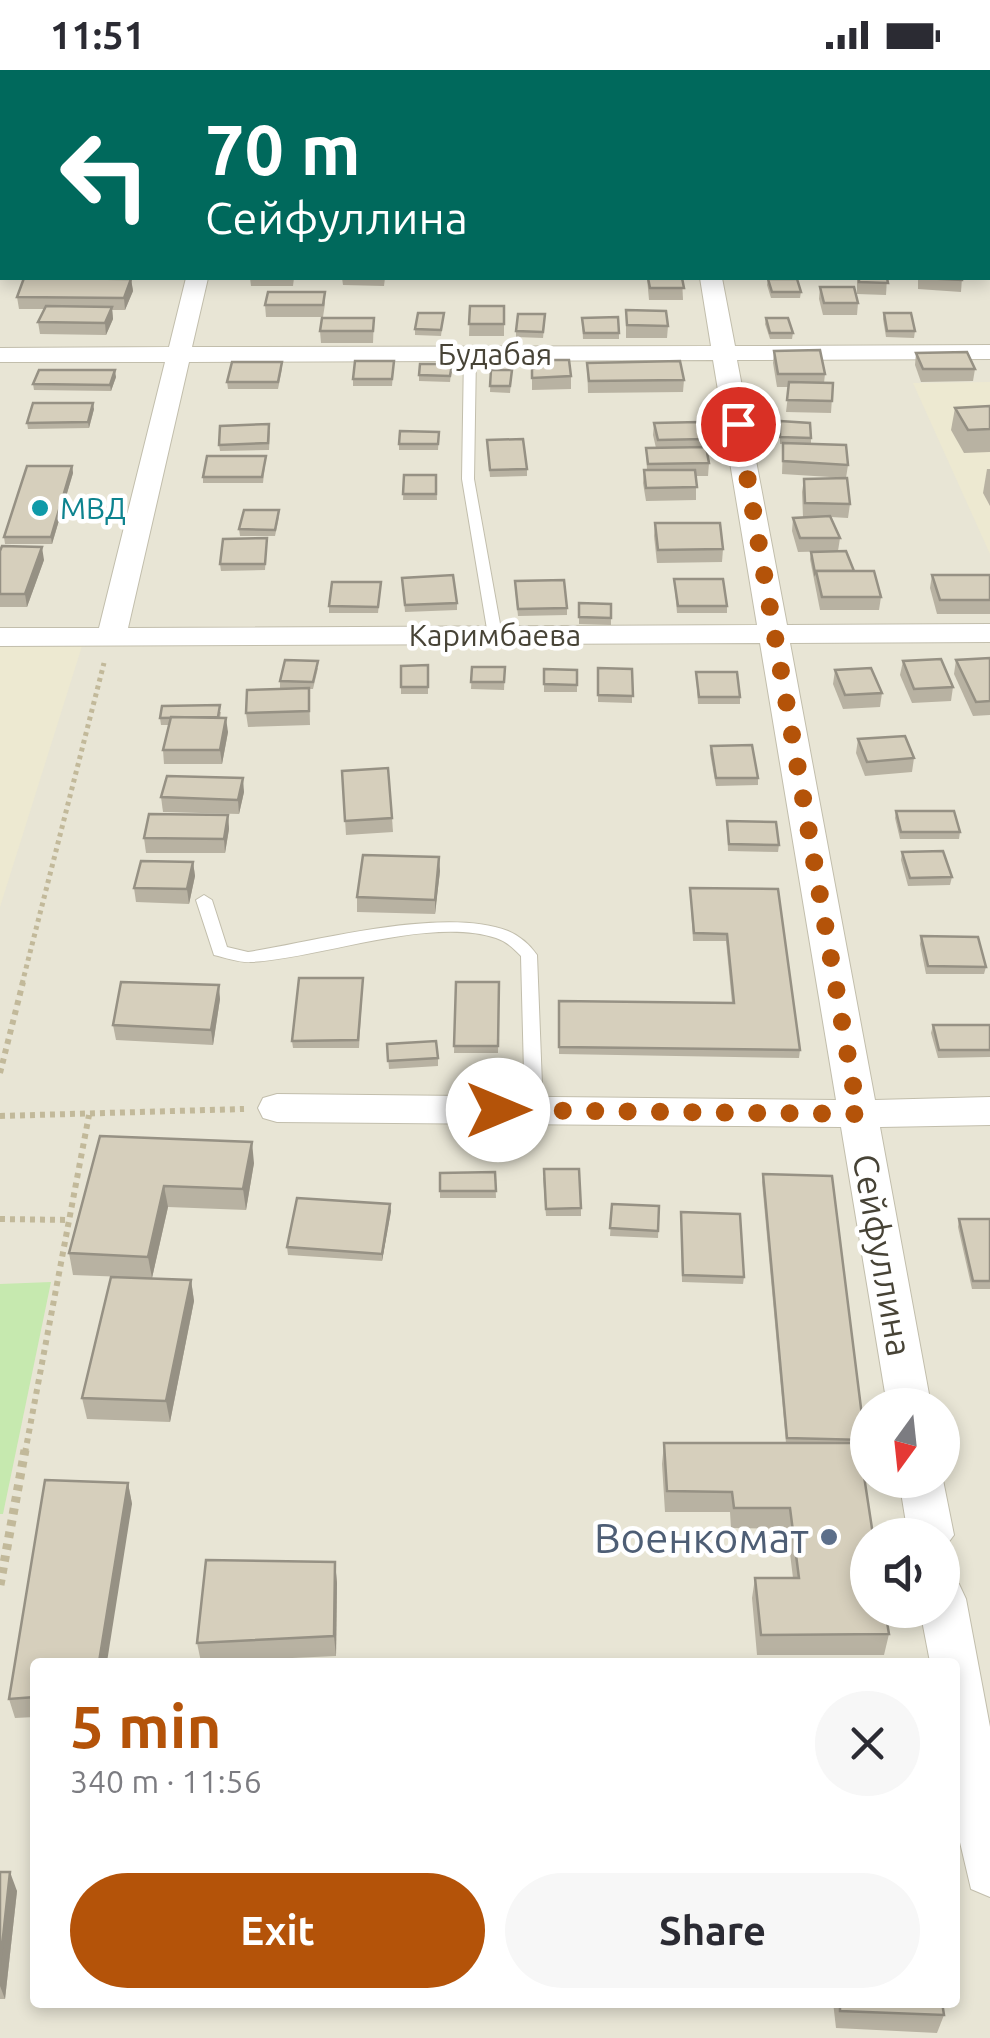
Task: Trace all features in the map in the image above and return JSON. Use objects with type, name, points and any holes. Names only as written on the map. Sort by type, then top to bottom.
[{"type":"street","points":[[112,634],[195,280]]},
{"type":"street","name":"Сейфуллина","points":[[711,280],[906,1388]]},
{"type":"street","name":"Будабая","points":[[0,355],[990,352]]},
{"type":"street","name":"Каримбаева","points":[[0,637],[990,633]]},
{"type":"street","points":[[277,1108],[858,1114],[990,1111]]},
{"type":"street","points":[[948,1628],[953,1658]]},
{"type":"street","points":[[960,1699],[990,1872]]},
{"type":"lane","points":[[470,354],[468,479],[495,635]]},
{"type":"lane","points":[[204,900],[220,951],[248,957],[442,930],[497,932],[518,944],[529,955],[534,1111]]},
{"type":"path","points":[[0,1073],[112,634]]},
{"type":"path","points":[[0,1116],[277,1108]]},
{"type":"path","points":[[0,1585],[89,1115]]},
{"type":"path","points":[[0,1219],[69,1220]]},
{"type":"shaded area","points":[[0,280],[990,280],[990,2038],[0,2038]]},
{"type":"shaded area","points":[[990,382],[990,554],[913,383]]},
{"type":"shaded area","points":[[82,646],[0,907],[0,647]]},
{"type":"green space","points":[[51,1282],[3,1514],[0,1514],[0,1284]]},
{"type":"building","points":[[23,280],[131,280],[124,298],[17,297]]},
{"type":"building","points":[[648,280],[682,280],[684,288],[650,288]]},
{"type":"building","points":[[768,280],[797,280],[801,292],[772,292]]},
{"type":"building","points":[[887,280],[888,283],[859,282]]},
{"type":"building","points":[[820,287],[854,287],[858,303],[824,303]]},
{"type":"building","points":[[268,292],[325,292],[323,305],[265,305]]},
{"type":"building","points":[[46,306],[112,307],[105,323],[38,322]]},
{"type":"building","points":[[470,306],[504,306],[504,324],[469,324]]},
{"type":"building","points":[[626,310],[666,311],[668,326],[627,325]]},
{"type":"building","points":[[418,313],[444,313],[441,330],[415,329]]},
{"type":"building","points":[[884,313],[911,313],[915,331],[887,331]]},
{"type":"building","points":[[518,314],[545,314],[543,332],[516,331]]},
{"type":"building","points":[[618,317],[619,333],[584,333],[582,318]]},
{"type":"building","points":[[322,318],[374,318],[373,331],[320,331]]},
{"type":"building","points":[[766,318],[788,318],[793,333],[770,333]]},
{"type":"building","points":[[820,350],[825,374],[778,374],[774,351]]},
{"type":"building","points":[[967,352],[975,369],[923,369],[916,353]]},
{"type":"building","points":[[532,360],[569,360],[571,376],[532,378]]},
{"type":"building","points":[[355,361],[394,361],[392,379],[353,379]]},
{"type":"building","points":[[680,361],[684,380],[589,381],[587,363]]},
{"type":"building","points":[[232,362],[282,362],[278,382],[227,382]]},
{"type":"building","points":[[420,364],[452,364],[450,376],[419,375]]},
{"type":"building","points":[[39,370],[115,370],[110,385],[33,384]]},
{"type":"building","points":[[491,370],[512,370],[510,386],[490,386]]},
{"type":"building","points":[[789,382],[833,383],[832,401],[787,400]]},
{"type":"building","points":[[33,403],[93,403],[88,422],[27,423]]},
{"type":"building","points":[[990,406],[990,429],[968,430],[955,408]]},
{"type":"building","points":[[780,421],[810,423],[811,438],[780,437]]},
{"type":"building","points":[[699,422],[703,439],[658,440],[654,423]]},
{"type":"building","points":[[269,424],[268,443],[219,445],[220,426]]},
{"type":"building","points":[[400,431],[439,432],[438,444],[399,444]]},
{"type":"building","points":[[523,439],[527,469],[490,470],[487,440]]},
{"type":"building","points":[[783,443],[846,445],[848,465],[783,461]]},
{"type":"building","points":[[706,447],[709,463],[648,464],[646,448]]},
{"type":"building","points":[[207,456],[266,456],[262,477],[203,477]]},
{"type":"building","name":"МВД","points":[[27,466],[72,466],[51,537],[4,537]]},
{"type":"building","points":[[644,470],[695,470],[697,487],[646,488]]},
{"type":"building","points":[[404,475],[436,475],[436,494],[403,494]]},
{"type":"building","points":[[847,478],[850,504],[805,503],[804,479]]},
{"type":"building","points":[[244,510],[279,510],[275,530],[239,529]]},
{"type":"building","points":[[830,516],[840,538],[800,538],[793,518]]},
{"type":"building","points":[[655,523],[720,523],[723,549],[658,550]]},
{"type":"building","points":[[267,538],[265,564],[220,564],[223,539]]},
{"type":"building","points":[[2,546],[42,547],[25,594],[0,594]]},
{"type":"building","points":[[846,551],[854,571],[815,573],[811,552]]},
{"type":"building","points":[[816,571],[874,571],[881,597],[822,597]]},
{"type":"building","points":[[453,575],[457,603],[405,605],[402,578]]},
{"type":"building","points":[[932,575],[990,575],[990,600],[940,600]]},
{"type":"building","points":[[674,579],[723,579],[727,606],[678,606]]},
{"type":"building","points":[[564,580],[567,608],[518,609],[515,581]]},
{"type":"building","points":[[332,582],[381,582],[378,607],[329,606]]},
{"type":"building","points":[[579,603],[611,604],[611,618],[579,617]]},
{"type":"building","points":[[990,658],[990,701],[976,702],[956,660]]},
{"type":"building","points":[[941,659],[953,687],[914,689],[903,661]]},
{"type":"building","points":[[285,660],[318,661],[313,682],[280,681]]},
{"type":"building","points":[[428,665],[428,687],[401,687],[401,666]]},
{"type":"building","points":[[472,667],[505,667],[504,682],[471,682]]},
{"type":"building","points":[[598,668],[632,669],[633,696],[598,695]]},
{"type":"building","points":[[871,668],[882,693],[845,695],[835,670]]},
{"type":"building","points":[[544,669],[577,670],[577,685],[544,684]]},
{"type":"building","points":[[696,672],[737,672],[740,697],[699,697]]},
{"type":"building","points":[[309,688],[309,711],[246,713],[247,690]]},
{"type":"building","points":[[220,705],[218,717],[160,718],[162,706]]},
{"type":"building","points":[[171,717],[226,718],[220,750],[163,750]]},
{"type":"building","points":[[905,736],[914,758],[867,762],[858,739]]},
{"type":"building","points":[[752,745],[758,778],[716,778],[711,746]]},
{"type":"building","points":[[388,768],[392,818],[345,821],[342,771]]},
{"type":"building","points":[[167,776],[243,778],[238,800],[161,797]]},
{"type":"building","points":[[896,811],[954,811],[960,832],[901,832]]},
{"type":"building","points":[[149,814],[228,815],[224,839],[144,838]]},
{"type":"building","points":[[727,821],[776,822],[779,845],[729,844]]},
{"type":"building","points":[[943,851],[952,877],[910,878],[902,852]]},
{"type":"building","points":[[363,855],[439,857],[435,900],[357,897]]},
{"type":"building","points":[[141,861],[193,862],[187,889],[134,888]]},
{"type":"building","points":[[690,888],[778,889],[800,1050],[559,1047],[559,1001],[734,1003],[727,934],[694,933]]},
{"type":"building","points":[[921,936],[978,937],[986,967],[928,966]]},
{"type":"building","points":[[299,978],[363,978],[358,1040],[292,1041]]},
{"type":"building","points":[[121,982],[219,985],[211,1030],[113,1025]]},
{"type":"building","points":[[456,982],[499,982],[498,1046],[454,1046]]},
{"type":"building","points":[[933,1025],[990,1025],[990,1050],[939,1050]]},
{"type":"building","points":[[436,1041],[438,1058],[388,1061],[387,1044]]},
{"type":"building","points":[[100,1136],[252,1142],[243,1189],[164,1186],[148,1257],[69,1253]]},
{"type":"building","points":[[544,1169],[579,1169],[581,1208],[546,1209]]},
{"type":"building","points":[[495,1172],[496,1191],[440,1191],[440,1173]]},
{"type":"building","points":[[763,1174],[832,1176],[858,1388],[850,1388],[850,1440],[787,1438]]},
{"type":"building","points":[[297,1198],[390,1204],[382,1254],[287,1247]]},
{"type":"building","points":[[612,1204],[659,1206],[658,1231],[610,1228]]},
{"type":"building","points":[[681,1212],[740,1214],[744,1277],[683,1275]]},
{"type":"building","points":[[959,1219],[990,1219],[990,1281],[973,1281]]},
{"type":"building","points":[[111,1277],[191,1280],[166,1401],[82,1398]]},
{"type":"building","points":[[664,1443],[850,1443],[850,1498],[867,1498],[870,1518],[850,1518],[850,1628],[888,1628],[889,1634],[761,1635],[755,1578],[799,1578],[790,1508],[734,1508],[732,1492],[667,1491]]},
{"type":"building","points":[[45,1480],[128,1483],[100,1658],[30,1658],[30,1697],[9,1699]]},
{"type":"building","points":[[206,1560],[335,1562],[334,1636],[197,1643]]},
{"type":"building","points":[[0,1872],[10,1872],[0,1965]]},
{"type":"building","points":[[943,2008],[944,2015],[840,2011]]},
{"type":"place","name":"МВД","points":[[40,508]]},
{"type":"place","name":"Военкомат","points":[[829,1537]]},
{"type":"route","points":[[498,1110],[858,1114],[738,424]]}]
